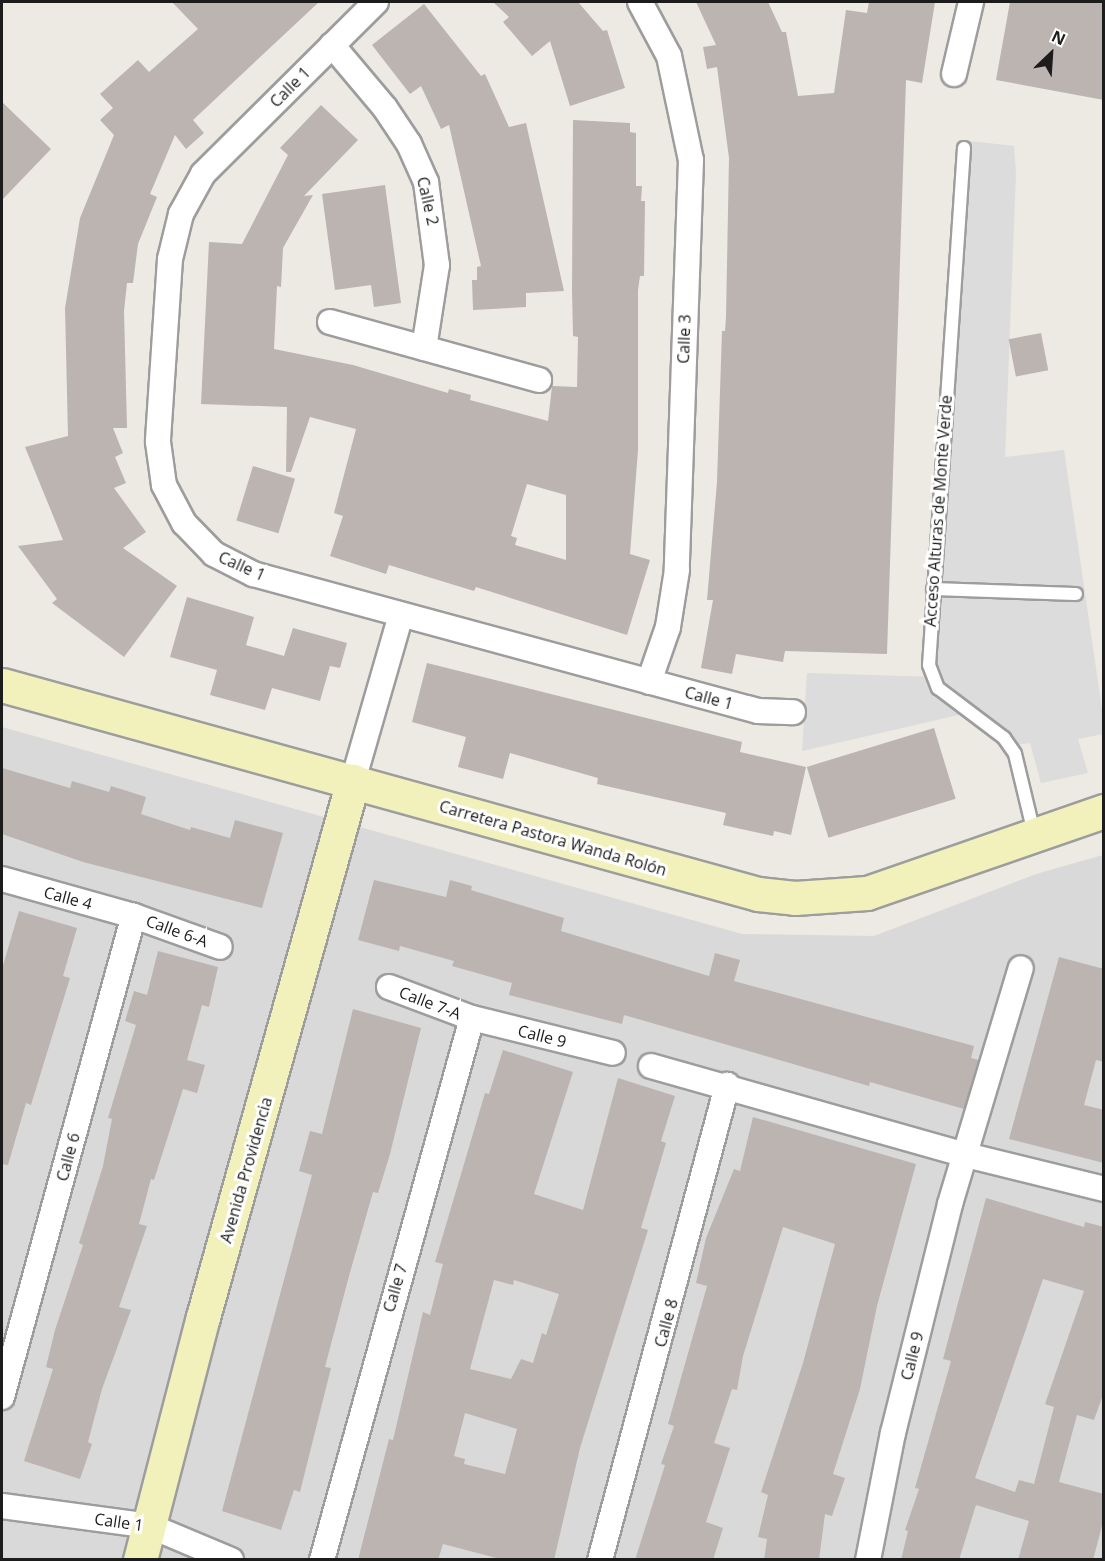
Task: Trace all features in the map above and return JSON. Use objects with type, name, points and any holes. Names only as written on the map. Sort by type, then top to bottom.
[{"type":"street","name":"Calle 1","points":[[376,2],[203,174],[181,214],[171,259],[158,442],[164,485],[184,523],[214,554],[253,574],[758,711],[793,712]]},
{"type":"street","name":"Calle 3","points":[[640,2],[669,56],[691,160],[677,570],[668,627],[649,682]]},
{"type":"street","points":[[954,74],[971,2]]},
{"type":"street","name":"Calle 2","points":[[332,45],[385,108],[409,144],[426,182],[437,265],[424,348]]},
{"type":"street","points":[[330,322],[538,380]]},
{"type":"street","points":[[353,781],[401,615]]},
{"type":"street","name":"Carretera Pastora Wanda Rolón","points":[[2,685],[353,781],[722,886],[795,898],[867,893],[1034,833],[1104,811]]},
{"type":"street","name":"Avenida Providencia","points":[[140,1560],[203,1317],[353,781]]},
{"type":"street","name":"Calle 4","points":[[2,879],[134,916]]},
{"type":"street","name":"Calle 6-A","points":[[134,916],[220,947]]},
{"type":"street","name":"Calle 6","points":[[2,1397],[134,916]]},
{"type":"street","name":"Calle 9","points":[[868,1560],[893,1433],[950,1204],[1021,968]]},
{"type":"street","name":"Calle 7-A","points":[[389,987],[472,1018]]},
{"type":"street","name":"Calle 9","points":[[472,1018],[613,1053]]},
{"type":"street","name":"Calle 7","points":[[322,1560],[472,1018]]},
{"type":"street","points":[[651,1066],[727,1085],[966,1155],[1104,1189]]},
{"type":"street","name":"Calle 8","points":[[600,1560],[727,1085]]},
{"type":"street","name":"Calle 1","points":[[2,1506],[150,1526],[231,1560]]},
{"type":"lane","name":"Acceso Alturas de Monte Verde","points":[[964,148],[929,656],[933,681],[1010,746],[1034,833]]},
{"type":"lane","points":[[933,589],[1076,594]]},
{"type":"shaded area","points":[[969,141],[1014,146],[1016,173],[1005,457],[1064,450],[1103,716],[1103,734],[1078,739],[1088,773],[1041,783],[1030,743],[1016,745],[976,711],[802,751],[807,673],[936,677],[933,655]]},
{"type":"shaded area","points":[[2,727],[742,934],[874,936],[1036,874],[1103,855],[1103,1559],[2,1559]]},
{"type":"building","points":[[172,2],[319,2],[193,120],[204,133],[186,149],[175,135],[150,194],[157,197],[138,244],[133,283],[127,283],[124,311],[127,428],[113,428],[123,453],[115,457],[126,483],[114,488],[146,532],[123,548],[177,586],[124,657],[52,603],[57,599],[18,546],[63,540],[25,447],[68,436],[65,308],[80,218],[114,135],[100,120],[113,108],[100,94],[138,60],[149,72],[198,29]]},
{"type":"building","points":[[493,2],[578,2],[603,31],[607,30],[625,88],[570,106],[550,41],[532,56],[503,22],[509,17]]},
{"type":"building","points":[[696,2],[768,2],[782,32],[786,32],[798,96],[834,93],[846,10],[867,13],[869,2],[935,2],[922,83],[906,80],[887,654],[785,651],[783,662],[736,654],[732,674],[701,668],[713,600],[707,600],[717,482],[722,331],[725,331],[726,317],[729,158],[717,67],[707,69],[703,47],[716,45]]},
{"type":"building","points":[[1010,2],[1104,2],[1104,100],[996,80]]},
{"type":"building","points":[[424,4],[481,76],[485,74],[509,127],[526,123],[564,291],[526,293],[526,307],[473,310],[472,280],[477,280],[477,267],[481,266],[449,125],[441,129],[421,86],[410,94],[372,45]]},
{"type":"building","points":[[2,102],[51,149],[2,200]]},
{"type":"building","points":[[321,105],[358,140],[304,196],[313,195],[283,248],[281,287],[277,286],[274,349],[353,365],[448,393],[449,389],[471,395],[470,400],[548,421],[552,386],[577,387],[578,337],[573,336],[572,290],[573,120],[630,123],[630,132],[636,133],[636,186],[642,186],[641,201],[645,201],[644,276],[640,276],[638,290],[638,450],[630,554],[650,560],[627,635],[476,587],[474,591],[389,565],[386,574],[330,556],[343,516],[334,513],[356,429],[310,417],[291,472],[286,472],[287,407],[201,404],[209,242],[242,244],[288,155],[280,148]],"holes":[[[527,484],[566,495],[566,560],[515,545],[517,538],[511,536]]]},
{"type":"building","points":[[385,185],[401,303],[374,307],[371,285],[335,290],[322,194]]},
{"type":"building","points":[[1041,333],[1048,370],[1016,377],[1009,339]]},
{"type":"building","points":[[253,466],[295,479],[278,533],[236,521]]},
{"type":"building","points":[[187,597],[254,617],[246,645],[284,656],[293,628],[347,643],[340,668],[330,666],[320,701],[272,688],[265,710],[210,695],[217,670],[170,657]]},
{"type":"building","points":[[427,663],[742,742],[740,752],[806,767],[791,835],[774,831],[773,836],[723,825],[726,813],[597,784],[598,778],[510,753],[503,779],[458,767],[466,737],[412,722]]},
{"type":"building","points":[[934,728],[956,799],[828,838],[807,767]]},
{"type":"building","points":[[2,768],[70,788],[72,781],[109,792],[111,786],[146,797],[141,814],[190,830],[191,827],[230,838],[235,820],[283,833],[262,908],[83,862],[2,834]]},
{"type":"building","points":[[374,880],[446,897],[450,880],[472,886],[471,890],[564,918],[561,931],[709,976],[715,953],[740,960],[734,981],[974,1046],[971,1058],[979,1060],[964,1109],[870,1082],[869,1086],[624,1015],[622,1024],[509,995],[512,983],[452,966],[454,961],[400,946],[399,951],[358,940]]},
{"type":"building","points":[[19,911],[77,928],[63,976],[70,978],[31,1105],[26,1103],[8,1165],[2,1164],[2,969]]},
{"type":"building","points":[[158,951],[218,967],[209,1007],[202,1005],[187,1060],[205,1065],[197,1093],[183,1089],[154,1180],[151,1179],[139,1224],[147,1226],[119,1307],[131,1310],[102,1389],[88,1442],[92,1444],[80,1479],[24,1461],[53,1369],[46,1367],[55,1330],[83,1245],[79,1243],[103,1166],[112,1119],[108,1118],[136,1025],[125,1021],[134,991],[147,995]]},
{"type":"building","points":[[1059,957],[1104,969],[1104,1062],[1096,1060],[1084,1105],[1104,1110],[1104,1163],[1009,1139]]},
{"type":"building","points":[[353,1009],[421,1028],[390,1154],[378,1193],[373,1192],[325,1367],[331,1368],[300,1492],[294,1490],[281,1530],[222,1511],[312,1175],[299,1171],[310,1131],[322,1134]]},
{"type":"building","points":[[503,1050],[573,1072],[534,1194],[583,1210],[618,1078],[675,1096],[661,1141],[666,1143],[641,1228],[648,1230],[580,1448],[554,1560],[504,1560],[443,1544],[438,1560],[358,1560],[389,1439],[393,1440],[423,1312],[430,1315],[443,1264],[435,1262],[485,1093],[489,1094]],"holes":[[[494,1280],[513,1285],[514,1280],[559,1294],[546,1335],[542,1333],[533,1363],[521,1359],[511,1379],[470,1369]],[[465,1413],[517,1429],[505,1474],[464,1464],[465,1459],[454,1456]]]},
{"type":"building","points":[[753,1117],[916,1164],[877,1306],[860,1389],[833,1474],[845,1478],[832,1516],[825,1514],[819,1560],[764,1560],[767,1539],[758,1537],[768,1495],[761,1492],[803,1363],[835,1244],[783,1227],[743,1356],[737,1390],[732,1389],[714,1443],[730,1448],[706,1522],[723,1528],[713,1560],[635,1560],[665,1465],[661,1464],[674,1426],[668,1424],[707,1286],[696,1283],[706,1238],[734,1169],[740,1171]]},
{"type":"building","points":[[986,1198],[1084,1227],[1085,1222],[1104,1227],[1104,1392],[1094,1420],[1077,1415],[1059,1482],[1104,1494],[1104,1518],[1093,1560],[1018,1560],[1029,1521],[976,1505],[959,1560],[901,1560],[908,1531],[905,1530],[919,1489],[915,1488],[951,1361],[943,1359]],"holes":[[[1043,1279],[1084,1291],[1045,1404],[1054,1407],[1034,1484],[1019,1480],[1015,1492],[975,1478]]]}]
